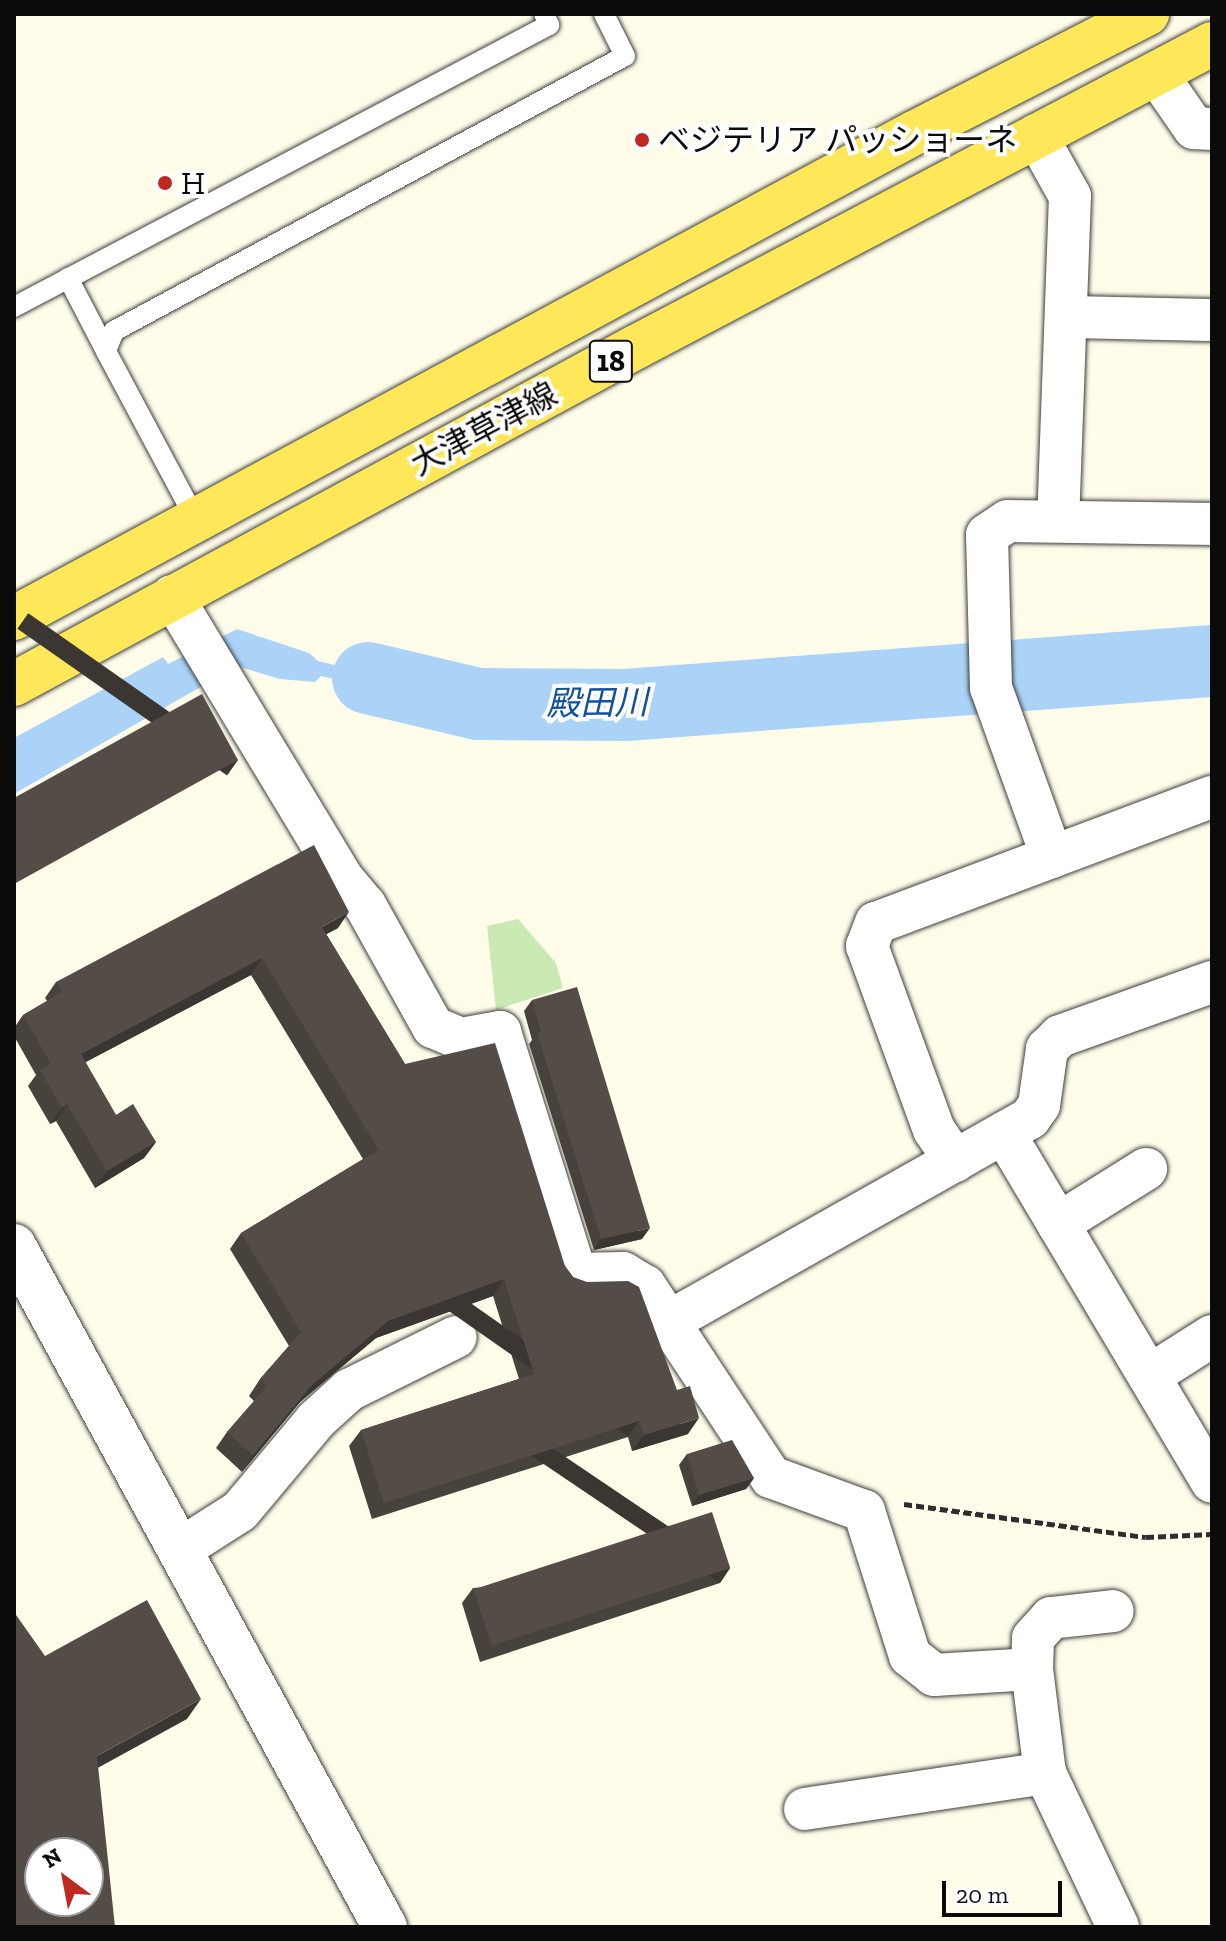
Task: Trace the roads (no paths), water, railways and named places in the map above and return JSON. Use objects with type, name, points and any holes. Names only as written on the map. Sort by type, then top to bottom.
[{"type":"main road","name":"大津草津線","points":[[14,618],[914,133],[1147,14]]},
{"type":"main road","name":"大津草津線","points":[[14,684],[172,596],[1212,44]]},
{"type":"street","points":[[1156,73],[1194,128],[1212,129]]},
{"type":"street","points":[[1036,135],[1070,196],[1068,317],[1058,521]]},
{"type":"street","points":[[1068,317],[1212,320]]},
{"type":"street","points":[[1052,857],[991,688],[987,535],[1008,521],[1212,524]]},
{"type":"street","points":[[172,596],[342,878],[365,905],[433,1027],[461,1039],[500,1032],[576,1274],[623,1273],[645,1286],[771,1477],[864,1511],[910,1656],[934,1675],[1032,1669]]},
{"type":"street","points":[[955,1161],[934,1130],[867,946],[876,923],[1212,797]]},
{"type":"street","points":[[670,1321],[1030,1118],[1039,1105],[1047,1049],[1060,1036],[1212,982]]},
{"type":"street","points":[[1004,1133],[1212,1482]]},
{"type":"street","points":[[1058,1224],[1146,1169]]},
{"type":"street","points":[[14,1246],[385,1927]]},
{"type":"street","points":[[1149,1376],[1212,1336]]},
{"type":"street","points":[[179,1550],[240,1511],[316,1420],[349,1390],[456,1337]]},
{"type":"street","points":[[1113,1611],[1051,1618],[1033,1638],[1032,1669],[1045,1773],[1118,1927]]},
{"type":"street","points":[[805,1809],[1045,1773]]},
{"type":"lane","points":[[14,307],[549,25],[544,14]]},
{"type":"lane","points":[[106,351],[114,331],[138,315],[625,56],[604,14]]},
{"type":"lane","points":[[68,278],[195,518]]},
{"type":"water","points":[[237,629],[309,653],[318,661],[463,696],[462,708],[321,676],[315,682],[280,679],[237,666],[14,794],[14,738],[163,657],[168,664]]},
{"type":"waterway","name":"殿田川","points":[[368,678],[478,704],[625,705],[1212,661]]},
{"type":"place","name":"ベジテリア パッショーネ","points":[[642,140]]},
{"type":"place","name":"H","points":[[165,183]]}]
